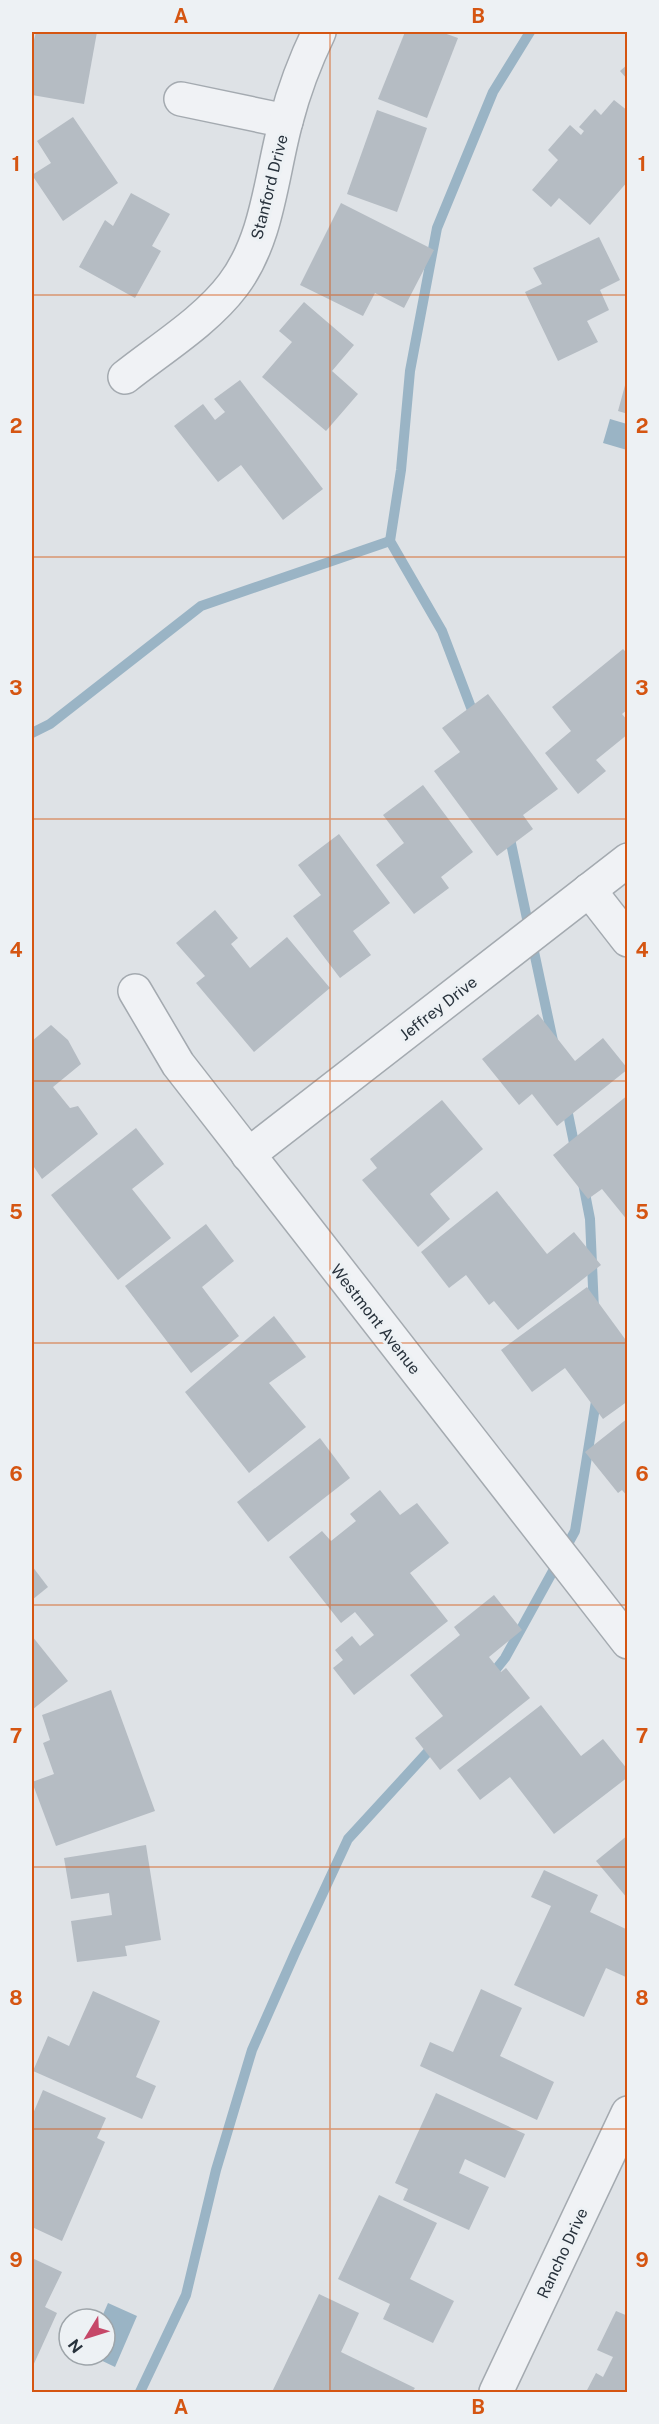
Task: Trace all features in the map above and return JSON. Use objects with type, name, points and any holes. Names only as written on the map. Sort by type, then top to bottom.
[{"type":"street","name":"Stanford Drive","points":[[125,377],[217,304],[234,284],[259,239],[286,122],[303,64],[319,32]]},
{"type":"street","name":"Stanford Drive","points":[[181,99],[286,122]]},
{"type":"street","name":"Jeffrey Drive","points":[[248,1155],[627,860]]},
{"type":"street","points":[[589,890],[627,940]]},
{"type":"street","name":"Westmont Avenue","points":[[135,991],[178,1064],[627,1642]]},
{"type":"street","name":"Rancho Drive","points":[[496,2392],[627,2113]]},
{"type":"water","points":[[610,419],[627,424],[627,450],[603,443]]},
{"type":"water","points":[[117,2307],[137,2316],[117,2362]]},
{"type":"building","points":[[36,32],[97,32],[84,104],[32,95],[32,48]]},
{"type":"building","points":[[405,32],[441,32],[458,38],[427,118],[378,99]]},
{"type":"building","points":[[628,64],[628,80],[620,71]]},
{"type":"building","points":[[614,100],[628,111],[628,181],[590,225],[559,198],[551,207],[532,190],[558,160],[548,150],[570,125],[581,135],[584,131],[579,127],[595,109],[601,115]]},
{"type":"building","points":[[377,110],[427,128],[397,212],[347,194]]},
{"type":"building","points":[[73,117],[118,183],[63,221],[32,175],[51,163],[37,141]]},
{"type":"building","points":[[131,193],[170,214],[152,246],[161,251],[135,298],[79,267],[105,220],[113,226]]},
{"type":"building","points":[[341,203],[434,250],[404,308],[375,293],[363,316],[300,285]]},
{"type":"building","points":[[599,237],[620,280],[600,290],[609,310],[587,321],[598,342],[558,361],[525,292],[542,284],[533,268]]},
{"type":"building","points":[[304,302],[354,345],[332,371],[358,394],[326,431],[262,377],[292,342],[279,331]]},
{"type":"building","points":[[628,378],[628,414],[618,411]]},
{"type":"building","points":[[240,380],[323,489],[283,520],[241,465],[218,482],[174,426],[203,404],[215,420],[225,412],[214,399]]},
{"type":"building","points":[[623,649],[628,654],[628,709],[622,714],[628,721],[628,734],[596,760],[606,771],[578,794],[545,753],[571,731],[552,707]]},
{"type":"building","points":[[488,694],[558,789],[523,815],[533,829],[497,856],[434,771],[460,752],[442,728]]},
{"type":"building","points":[[423,785],[473,852],[441,877],[449,888],[414,914],[376,865],[404,843],[383,815]]},
{"type":"building","points":[[339,834],[390,903],[353,931],[371,955],[340,978],[293,916],[321,895],[298,865]]},
{"type":"building","points":[[215,910],[238,938],[231,944],[250,968],[287,937],[330,988],[254,1052],[196,983],[205,976],[176,943]]},
{"type":"building","points":[[538,1014],[575,1061],[603,1038],[628,1069],[557,1126],[532,1094],[519,1105],[482,1059]]},
{"type":"building","points":[[51,1025],[68,1040],[81,1064],[53,1087],[70,1108],[78,1106],[98,1134],[42,1179],[32,1164],[32,1041]]},
{"type":"building","points":[[628,1095],[628,1221],[602,1189],[588,1199],[553,1155]]},
{"type":"building","points":[[442,1100],[483,1149],[430,1194],[450,1219],[418,1247],[362,1180],[377,1168],[370,1159]]},
{"type":"building","points":[[136,1128],[164,1164],[132,1189],[171,1238],[118,1280],[51,1195]]},
{"type":"building","points":[[497,1191],[547,1254],[574,1232],[601,1265],[518,1330],[494,1301],[489,1305],[466,1275],[449,1288],[421,1252]]},
{"type":"building","points":[[206,1224],[234,1261],[202,1287],[239,1336],[191,1373],[125,1286]]},
{"type":"building","points":[[587,1287],[628,1343],[628,1401],[603,1419],[565,1368],[532,1392],[501,1350]]},
{"type":"building","points":[[274,1316],[306,1357],[269,1383],[306,1427],[249,1473],[185,1392]]},
{"type":"building","points":[[628,1418],[628,1497],[622,1490],[618,1493],[585,1452]]},
{"type":"building","points":[[320,1438],[350,1478],[268,1542],[237,1502]]},
{"type":"building","points":[[380,1490],[400,1515],[417,1503],[449,1543],[410,1573],[448,1621],[354,1695],[333,1668],[343,1660],[335,1650],[352,1636],[360,1646],[374,1635],[355,1612],[341,1623],[289,1557],[322,1531],[331,1541],[356,1521],[350,1514]]},
{"type":"building","points":[[32,1566],[48,1587],[32,1600]]},
{"type":"building","points":[[494,1595],[522,1630],[489,1657],[501,1672],[506,1668],[530,1698],[440,1770],[415,1738],[443,1716],[410,1675],[460,1635],[454,1627]]},
{"type":"building","points":[[32,1636],[68,1681],[32,1710]]},
{"type":"building","points":[[111,1690],[155,1811],[56,1846],[32,1782],[54,1774],[43,1743],[50,1740],[42,1715]]},
{"type":"building","points":[[541,1705],[581,1756],[603,1739],[628,1770],[628,1777],[554,1834],[510,1777],[480,1800],[457,1770]]},
{"type":"building","points":[[628,1835],[628,1899],[596,1861]]},
{"type":"building","points":[[146,1845],[161,1940],[125,1946],[127,1956],[77,1962],[71,1921],[112,1915],[109,1893],[71,1899],[64,1858]]},
{"type":"building","points":[[544,1870],[598,1895],[590,1912],[628,1930],[628,1978],[606,1968],[584,2017],[514,1985],[551,1906],[531,1897]]},
{"type":"building","points":[[481,1989],[522,2008],[500,2056],[554,2082],[537,2120],[420,2066],[430,2042],[453,2052]]},
{"type":"building","points":[[93,1991],[160,2021],[136,2077],[156,2086],[142,2119],[33,2071],[48,2036],[69,2046]]},
{"type":"building","points":[[43,2090],[106,2118],[97,2138],[105,2142],[62,2241],[32,2227],[32,2116]]},
{"type":"building","points":[[436,2093],[525,2134],[505,2178],[465,2159],[459,2173],[489,2187],[469,2230],[403,2200],[408,2189],[395,2183]]},
{"type":"building","points":[[379,2195],[437,2223],[410,2279],[454,2301],[433,2343],[383,2319],[390,2304],[338,2279]]},
{"type":"building","points":[[32,2258],[62,2272],[45,2307],[57,2313],[32,2368]]},
{"type":"building","points":[[319,2294],[359,2313],[341,2352],[415,2388],[412,2392],[272,2392]]},
{"type":"building","points":[[616,2311],[628,2316],[628,2392],[586,2392],[596,2373],[603,2377],[613,2357],[597,2350]]},
{"type":"waterway","points":[[475,718],[442,631],[390,541],[401,470],[410,371],[437,228],[493,92],[530,32]]},
{"type":"waterway","points":[[32,733],[50,724],[201,606],[390,541]]},
{"type":"waterway","points":[[509,834],[553,1041]]},
{"type":"waterway","points":[[566,1104],[576,1153]]},
{"type":"waterway","points":[[583,1183],[590,1219],[594,1310]]},
{"type":"waterway","points":[[489,1678],[505,1658],[575,1531],[597,1395]]},
{"type":"waterway","points":[[140,2392],[186,2295],[216,2170],[252,2050],[295,1953],[348,1839],[436,1743]]}]
